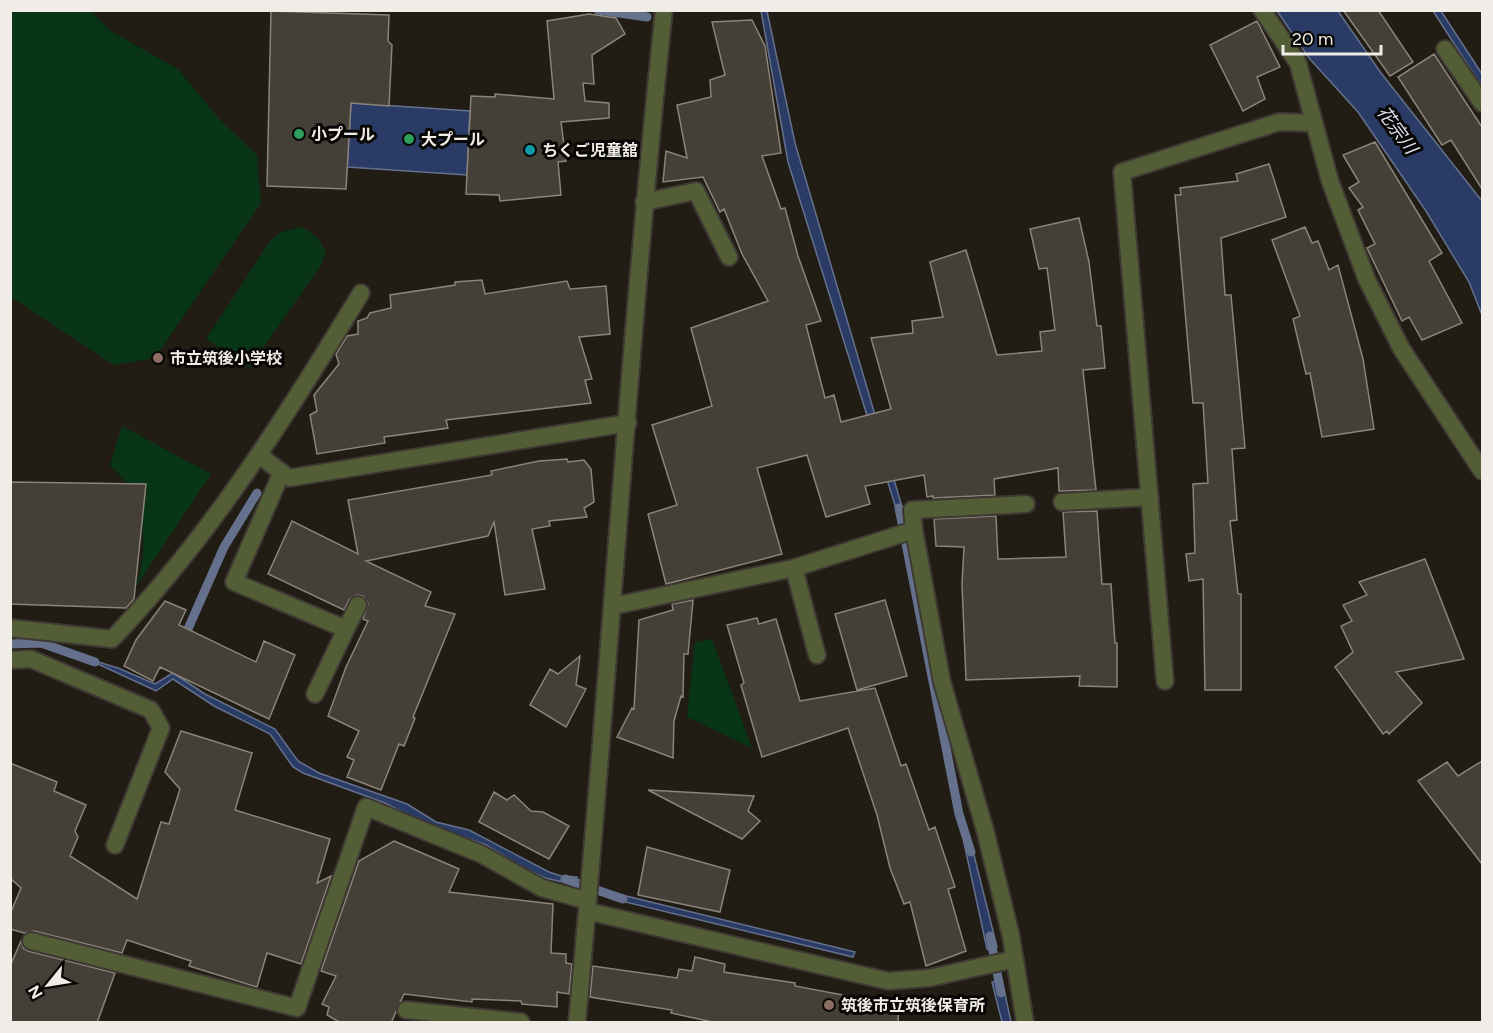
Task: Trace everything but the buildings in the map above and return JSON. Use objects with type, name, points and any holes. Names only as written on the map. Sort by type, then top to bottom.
[{"type":"street","points":[[576,1023],[613,606],[644,201],[664,10]]},
{"type":"street","points":[[1262,10],[1298,63],[1330,181],[1367,280],[1401,348],[1481,466]]},
{"type":"street","points":[[1445,49],[1482,103]]},
{"type":"street","points":[[1165,681],[1122,172],[1280,122],[1314,123]]},
{"type":"street","points":[[644,201],[696,191],[729,257]]},
{"type":"street","points":[[10,628],[112,639],[149,601],[259,455],[361,293]]},
{"type":"street","points":[[259,455],[289,478],[628,423]]},
{"type":"street","points":[[282,472],[234,582],[346,629]]},
{"type":"street","points":[[1062,502],[1150,497]]},
{"type":"street","points":[[1025,1023],[1015,959],[985,830],[942,682],[912,510],[1026,504]]},
{"type":"street","points":[[613,606],[794,568],[915,530]]},
{"type":"street","points":[[794,568],[817,655]]},
{"type":"street","points":[[315,694],[358,605]]},
{"type":"street","points":[[10,660],[31,659],[151,710],[161,728],[115,845]]},
{"type":"street","points":[[31,941],[297,1008],[366,807],[481,854],[542,888],[588,906],[888,981],[929,978],[1015,959]]},
{"type":"street","points":[[406,1010],[521,1023]]},
{"type":"green space","points":[[10,11],[91,11],[109,30],[178,69],[220,120],[257,155],[261,203],[155,358],[114,365],[11,297]]},
{"type":"green space","points":[[302,227],[317,237],[326,252],[322,264],[249,368],[206,339],[270,241],[281,232]]},
{"type":"green space","points":[[122,426],[211,474],[135,588],[142,563],[142,524],[129,487],[110,465]]},
{"type":"green space","points":[[712,639],[752,748],[687,717],[695,642]]},
{"type":"water","points":[[761,11],[767,11],[795,143],[905,517],[899,518],[788,162]]},
{"type":"water","name":"花宗川","points":[[1277,11],[1338,11],[1381,73],[1482,201],[1482,315],[1469,282],[1426,211],[1358,112],[1309,58]]},
{"type":"water","points":[[1433,11],[1441,11],[1482,74],[1482,87]]},
{"type":"water","name":"大プール","points":[[351,103],[470,111],[467,175],[347,167]]},
{"type":"water","points":[[85,658],[118,668],[155,684],[173,673],[205,694],[275,729],[298,761],[319,773],[407,804],[436,822],[469,830],[549,872],[561,876],[577,877],[577,885],[545,878],[518,865],[486,845],[423,823],[385,803],[303,773],[293,767],[270,734],[214,706],[173,679],[156,691]]},
{"type":"water","points":[[964,843],[971,843],[997,947],[987,949]]},
{"type":"water","points":[[614,893],[855,952],[853,957],[613,899]]},
{"type":"water","points":[[1002,980],[1011,1022],[1002,1022],[992,982]]},
{"type":"waterway","points":[[598,10],[647,17]]},
{"type":"waterway","points":[[184,638],[224,547],[257,493]]},
{"type":"waterway","points":[[899,508],[959,814],[971,852]]},
{"type":"waterway","points":[[10,644],[41,643],[95,662]]},
{"type":"waterway","points":[[565,879],[623,899]]},
{"type":"waterway","points":[[990,936],[1001,993]]},
{"type":"place","name":"小プール","points":[[299,134]]},
{"type":"place","name":"大プール","points":[[409,139]]},
{"type":"place","name":"ちくご児童舘","points":[[530,150]]},
{"type":"place","name":"市立筑後小学校","points":[[158,358]]},
{"type":"place","name":"筑後市立筑後保育所","points":[[829,1005]]}]
